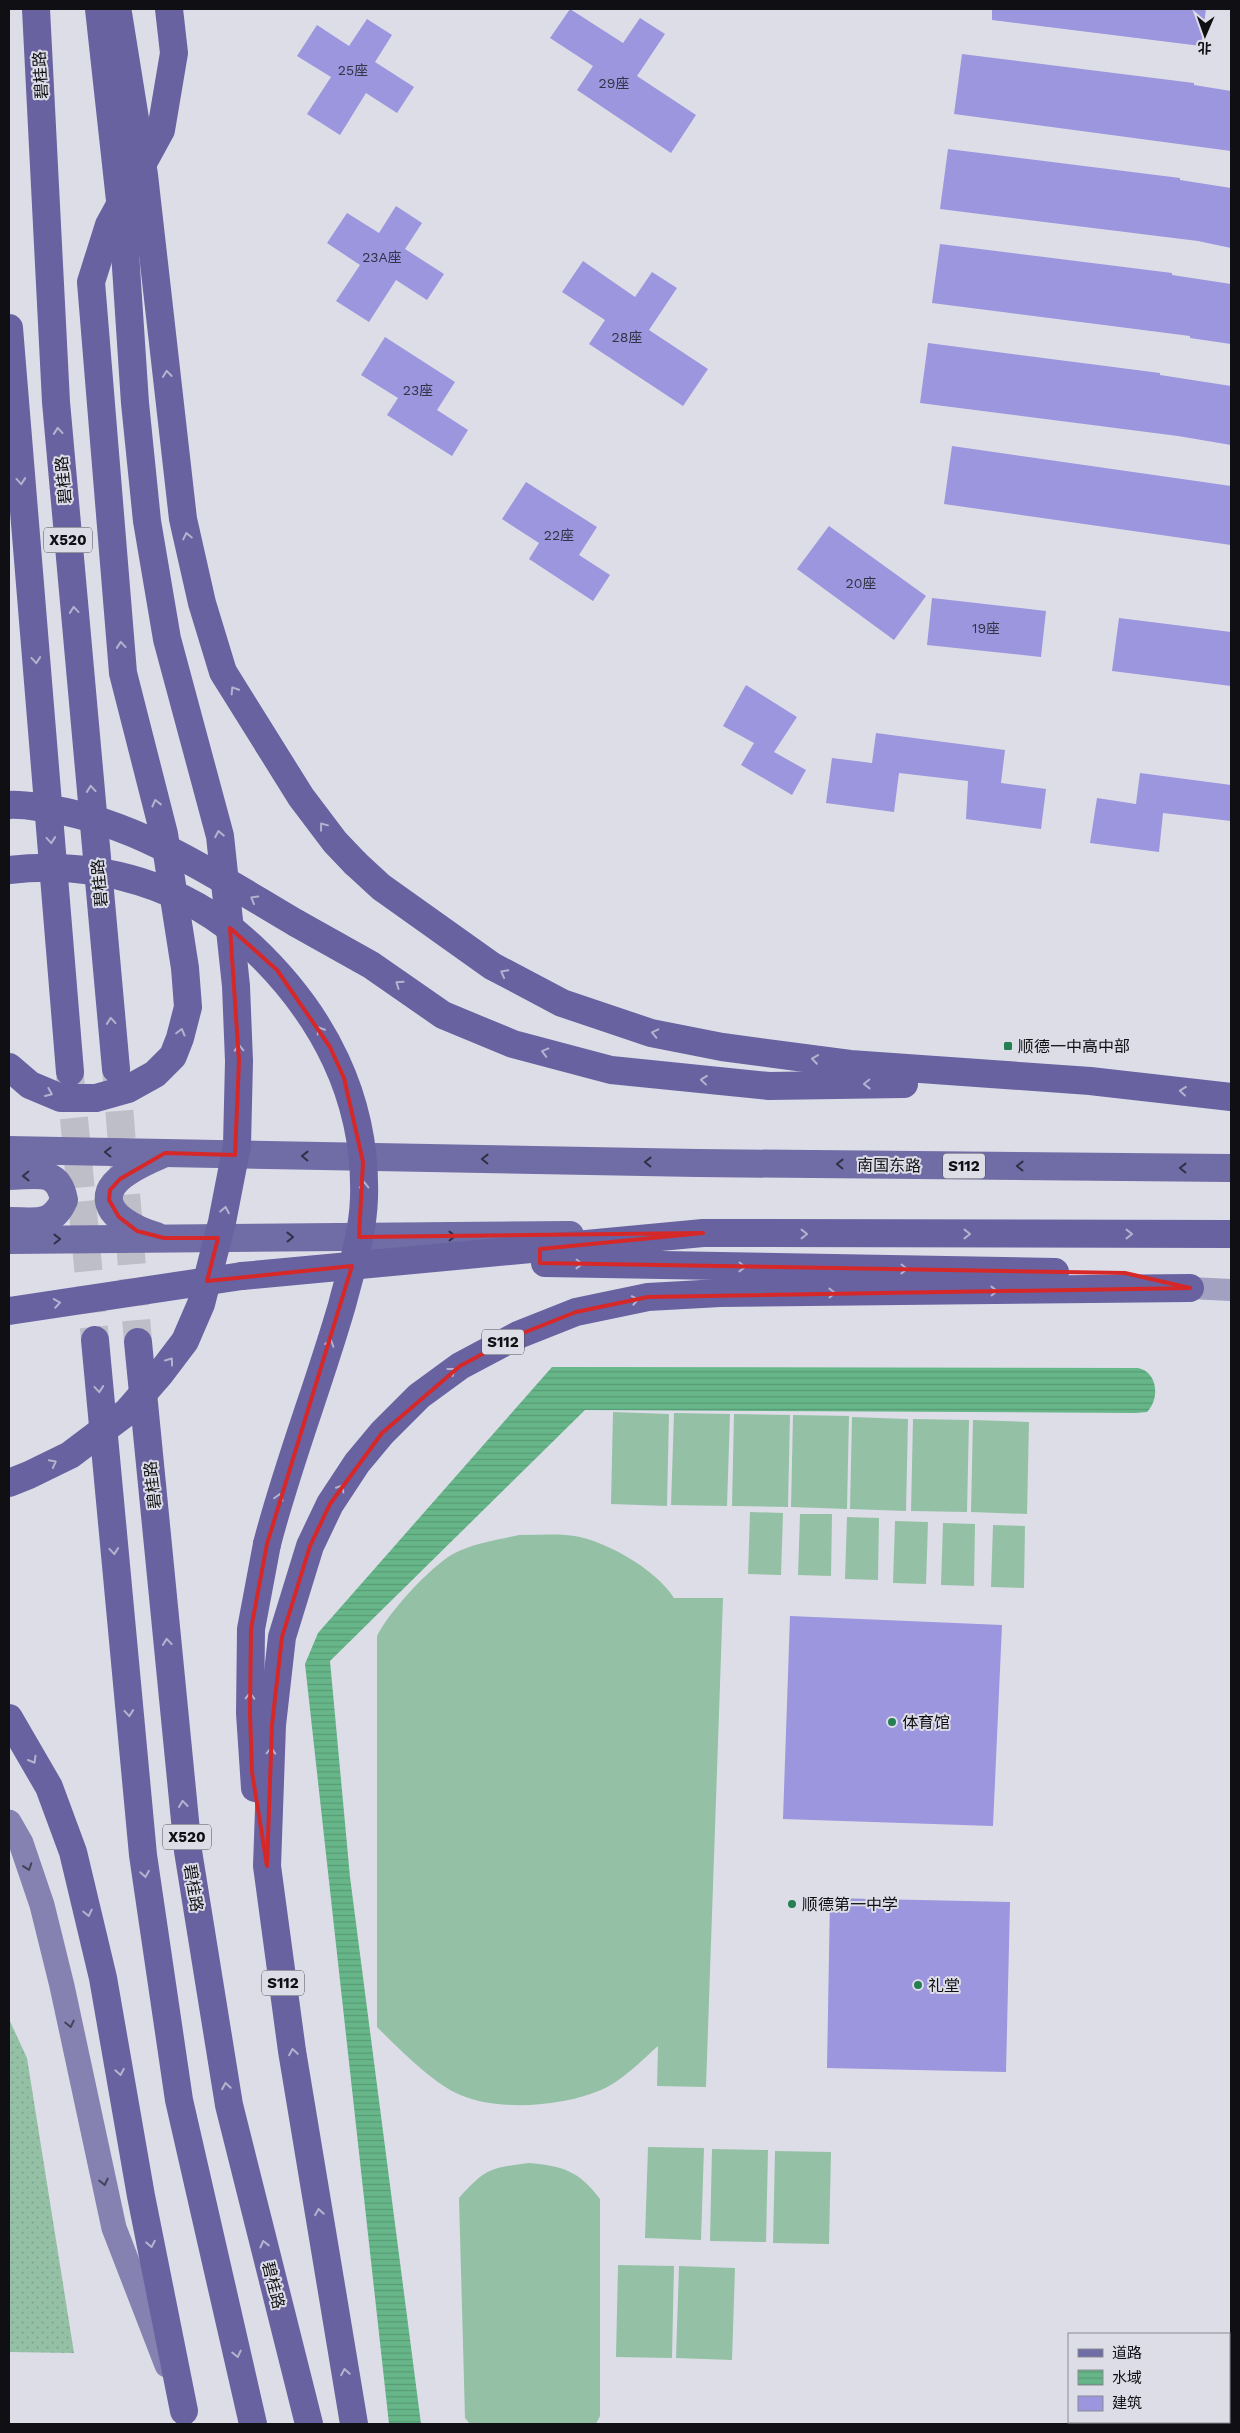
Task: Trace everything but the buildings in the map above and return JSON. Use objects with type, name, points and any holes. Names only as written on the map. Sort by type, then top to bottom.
[{"type":"highway","name":"碧桂路","points":[[36,9],[56,402],[116,1069]]},
{"type":"highway","points":[[9,1483],[70,1455],[127,1412],[160,1374],[185,1341],[201,1304],[215,1250],[236,1145],[240,1061],[237,995],[220,836],[167,639],[147,521],[135,403],[124,237],[99,9]]},
{"type":"highway","points":[[117,9],[126,74],[144,175],[183,519],[202,603],[223,672],[301,797],[354,863],[381,887],[492,966],[562,1003],[651,1032],[722,1046],[850,1064],[1090,1081],[1231,1097]]},
{"type":"highway","points":[[9,1067],[30,1085],[61,1098],[96,1098],[128,1089],[155,1074],[173,1056],[188,1007],[185,968],[164,834],[123,673],[91,282],[109,225],[161,130],[174,53],[169,9]]},
{"type":"highway","name":"X520","points":[[9,328],[70,1072]]},
{"type":"highway","points":[[9,805],[19,804],[74,813],[136,834],[195,864],[371,966],[443,1015],[513,1044],[611,1070],[769,1086],[1090,1081]]},
{"type":"highway","points":[[9,870],[67,867],[105,873],[147,883],[192,902],[238,934],[277,970],[308,1012],[330,1046],[344,1078],[356,1116],[364,1162],[364,1200],[359,1239],[334,1334],[280,1494],[267,1544],[251,1629],[250,1713],[252,1772],[267,1866]]},
{"type":"highway","points":[[9,1311],[242,1276],[703,1234],[1231,1234]]},
{"type":"highway","points":[[408,1261],[1125,1273],[1190,1288]]},
{"type":"highway","name":"S112","points":[[354,2422],[292,2051],[267,1866],[272,1725],[282,1637],[310,1546],[330,1504],[357,1463],[382,1433],[419,1396],[460,1366],[486,1350],[518,1335],[576,1312],[648,1297],[1190,1288]]},
{"type":"highway","name":"X520","points":[[95,1340],[143,1855],[179,2100],[253,2424]]},
{"type":"highway","name":"碧桂路","points":[[138,1342],[188,1851],[229,2105],[309,2424]]},
{"type":"highway","points":[[9,1718],[49,1787],[73,1852],[103,1978],[141,2196],[185,2418]]},
{"type":"main road","name":"南国东路","points":[[9,1150],[697,1163],[1231,1168]]},
{"type":"main road","points":[[164,1238],[137,1231],[119,1217],[110,1200],[110,1190],[120,1179],[144,1162],[165,1154]]},
{"type":"main road","points":[[9,1176],[49,1175],[59,1182],[64,1200],[58,1212],[47,1221],[9,1221]]},
{"type":"main road","points":[[9,1240],[703,1234]]},
{"type":"main road","points":[[9,1822],[20,1844],[42,1905],[62,1986],[114,2228],[185,2418]]},
{"type":"street","points":[[1190,1288],[1231,1290]]},
{"type":"highlighted area","points":[[230,928],[277,970],[330,1047],[344,1078],[363,1162],[359,1237],[703,1233],[540,1249],[540,1263],[1125,1273],[1190,1288],[648,1297],[576,1312],[518,1335],[460,1366],[382,1433],[330,1504],[310,1546],[282,1637],[272,1725],[267,1866],[252,1772],[250,1713],[251,1629],[267,1544],[352,1266],[207,1281],[218,1238],[164,1238],[137,1231],[119,1217],[109,1200],[110,1190],[120,1179],[165,1153],[235,1155],[239,1061]]},
{"type":"shaded area","points":[[613,1412],[669,1414],[667,1506],[611,1504]]},
{"type":"shaded area","points":[[674,1413],[730,1414],[727,1506],[671,1505]]},
{"type":"shaded area","points":[[734,1414],[790,1415],[788,1507],[732,1506]]},
{"type":"shaded area","points":[[793,1415],[849,1416],[847,1509],[791,1507]]},
{"type":"shaded area","points":[[852,1417],[908,1419],[906,1511],[850,1509]]},
{"type":"shaded area","points":[[913,1419],[969,1420],[967,1512],[911,1511]]},
{"type":"shaded area","points":[[973,1420],[1029,1422],[1027,1514],[971,1512]]},
{"type":"shaded area","points":[[750,1512],[783,1513],[781,1575],[748,1574]]},
{"type":"shaded area","points":[[800,1514],[832,1514],[831,1576],[798,1575]]},
{"type":"shaded area","points":[[847,1517],[879,1518],[878,1580],[845,1579]]},
{"type":"shaded area","points":[[895,1521],[928,1522],[926,1584],[893,1583]]},
{"type":"shaded area","points":[[943,1523],[975,1524],[974,1586],[941,1585]]},
{"type":"shaded area","points":[[993,1525],[1025,1526],[1024,1588],[991,1587]]},
{"type":"shaded area","points":[[519,1535],[566,1535],[580,1537],[611,1548],[626,1556],[654,1576],[674,1598],[723,1598],[706,2087],[657,2086],[658,2046],[631,2070],[609,2086],[585,2096],[528,2105],[489,2103],[472,2099],[446,2088],[415,2063],[377,2027],[377,1636],[382,1626],[400,1603],[444,1560],[469,1547]]},
{"type":"shaded area","points":[[9,2019],[27,2058],[74,2353],[9,2352]]},
{"type":"shaded area","points":[[648,2147],[704,2148],[701,2240],[645,2238]]},
{"type":"shaded area","points":[[712,2149],[768,2150],[766,2242],[710,2241]]},
{"type":"shaded area","points":[[775,2151],[831,2152],[829,2244],[773,2243]]},
{"type":"shaded area","points":[[529,2163],[561,2168],[577,2176],[600,2199],[600,2416],[596,2424],[470,2424],[465,2418],[459,2198],[476,2181],[490,2171],[505,2166]]},
{"type":"shaded area","points":[[618,2265],[674,2266],[672,2358],[616,2357]]},
{"type":"shaded area","points":[[679,2266],[735,2268],[732,2360],[676,2358]]},
{"type":"water","points":[[552,1367],[1138,1368],[1150,1375],[1155,1387],[1155,1393],[1154,1400],[1147,1412],[1136,1413],[585,1410],[330,1661],[350,1877],[421,2424],[389,2424],[305,1664],[318,1633]]},
{"type":"tunnel","points":[[116,1069],[138,1342]]},
{"type":"tunnel","points":[[70,1076],[95,1340]]},
{"type":"place","name":"顺德一中高中部","points":[[1008,1046]]},
{"type":"place","name":"体育馆","points":[[892,1722]]},
{"type":"place","name":"顺德第一中学","points":[[792,1904]]},
{"type":"place","name":"礼堂","points":[[918,1985]]}]
